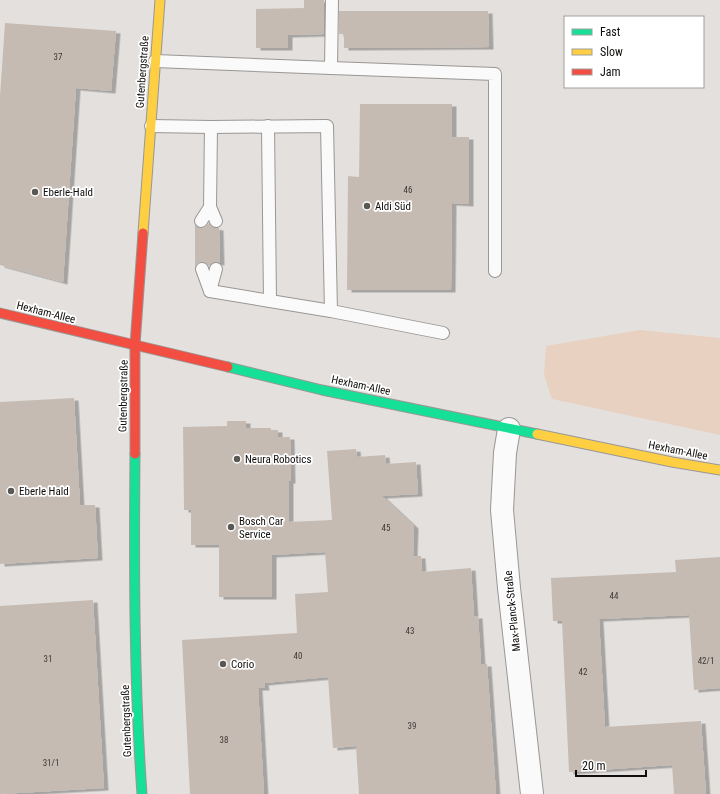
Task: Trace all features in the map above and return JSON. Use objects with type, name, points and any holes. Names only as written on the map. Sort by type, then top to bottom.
[{"type":"street","name":"Gutenbergstraße","points":[[142,794],[138,726],[134,585],[135,345],[160,0]]},
{"type":"street","name":"Hexham-Allee","points":[[0,313],[322,390],[720,470]]},
{"type":"street","name":"Max-Planck-Straße","points":[[509,428],[505,453],[502,510],[509,588],[532,794]]},
{"type":"lane","points":[[331,68],[332,0]]},
{"type":"lane","points":[[155,61],[495,74],[495,271]]},
{"type":"lane","points":[[151,126],[327,126],[331,311]]},
{"type":"lane","points":[[268,126],[270,301]]},
{"type":"lane","points":[[211,127],[210,207],[216,221]]},
{"type":"lane","points":[[201,221],[210,207]]},
{"type":"lane","points":[[202,269],[210,291]]},
{"type":"lane","points":[[210,291],[216,269]]},
{"type":"lane","points":[[210,291],[331,311],[443,333]]},
{"type":"shaded area","points":[[640,330],[720,338],[720,435],[552,399],[544,375],[546,346]]},
{"type":"building","points":[[304,0],[324,0],[324,34],[288,35],[288,48],[256,48],[256,9],[304,8]]},
{"type":"building","points":[[339,11],[488,11],[489,47],[344,48],[344,34],[339,34]]},
{"type":"building","points":[[5,23],[116,31],[111,91],[76,88],[63,282],[0,265],[0,96]]},
{"type":"building","points":[[360,104],[452,104],[452,137],[469,137],[469,204],[452,203],[451,290],[347,290],[348,176],[359,177]]},
{"type":"building","points":[[209,223],[212,227],[219,228],[220,263],[214,262],[209,266],[206,263],[200,262],[195,268],[195,225],[201,228],[205,227]]},
{"type":"building","name":"Eberle Hald","points":[[74,398],[80,505],[95,505],[98,558],[0,564],[0,402]]},
{"type":"building","points":[[227,421],[246,421],[246,428],[271,428],[271,430],[278,430],[278,437],[290,437],[291,481],[289,481],[289,522],[332,520],[327,451],[356,449],[357,457],[385,455],[386,464],[416,462],[418,494],[382,496],[414,526],[413,556],[421,556],[422,572],[471,568],[474,616],[478,616],[481,664],[487,664],[496,794],[359,794],[356,746],[333,748],[328,677],[264,683],[265,688],[258,688],[264,794],[190,794],[182,640],[297,633],[295,594],[328,592],[325,552],[272,555],[272,597],[219,597],[219,545],[191,545],[191,510],[184,510],[183,427],[227,426]]},
{"type":"building","points":[[720,557],[720,688],[694,690],[689,615],[599,619],[605,727],[701,721],[706,794],[674,794],[672,765],[569,772],[562,621],[553,621],[551,578],[676,572],[675,560]]},
{"type":"building","points":[[93,600],[104,788],[0,794],[0,606]]},
{"type":"traffic: fast","points":[[228,367],[322,390],[537,434]]},
{"type":"traffic: fast","points":[[135,454],[135,624],[137,709],[142,794]]},
{"type":"traffic: slow","points":[[143,233],[160,0]]},
{"type":"traffic: slow","points":[[537,434],[672,462],[720,470]]},
{"type":"traffic: jam","points":[[135,454],[135,345],[143,233]]},
{"type":"traffic: jam","points":[[0,313],[228,367]]},
{"type":"place","name":"Eberle-Hald","points":[[35,192]]},
{"type":"place","name":"Aldi Süd","points":[[367,206]]},
{"type":"place","name":"Neura Robotics","points":[[237,459]]},
{"type":"place","name":"Eberle Hald","points":[[11,491]]},
{"type":"place","name":"Bosch Car Service","points":[[231,527]]},
{"type":"place","name":"Corio","points":[[223,664]]}]
